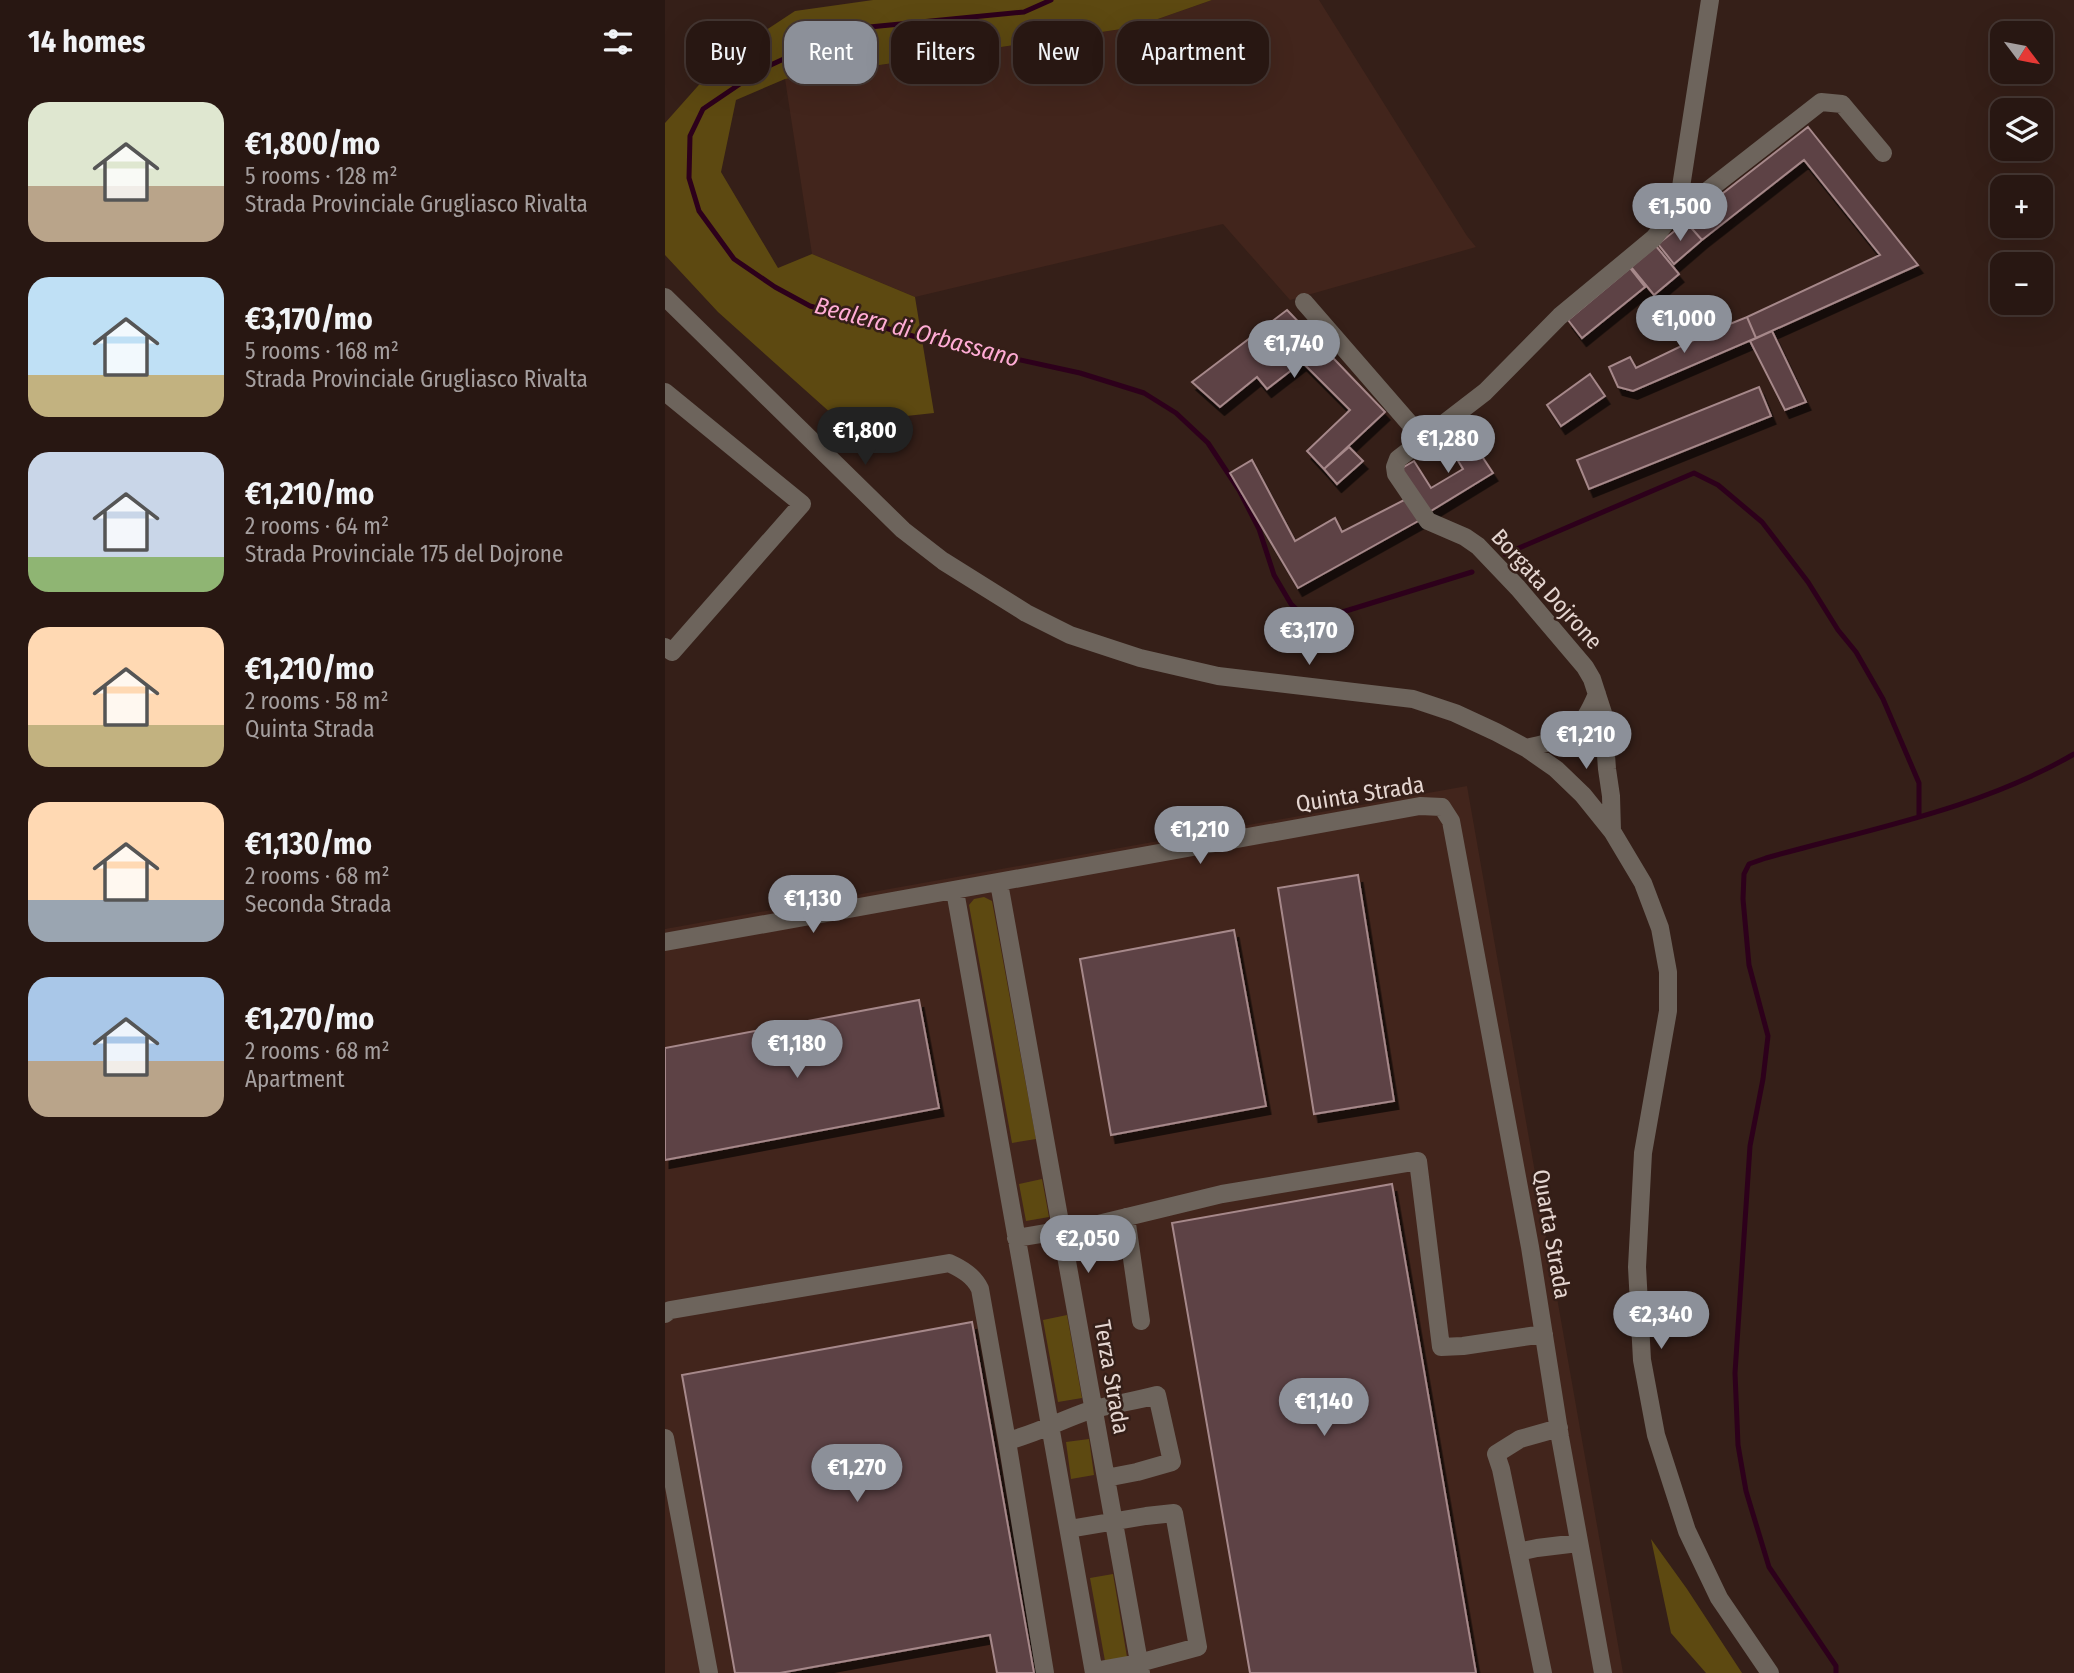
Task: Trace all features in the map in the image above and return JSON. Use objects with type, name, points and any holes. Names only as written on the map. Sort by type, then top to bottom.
[{"type":"street","name":"Borgata Dojrone","points":[[1612,831],[1603,713],[1585,667],[1518,588],[1478,546],[1465,537],[1436,525],[1422,514],[1395,474],[1395,467],[1398,459],[1486,392],[1560,316],[1654,237],[1668,220],[1681,187],[1710,0]]},
{"type":"street","points":[[1675,205],[1698,198],[1821,102],[1842,104],[1883,153]]},
{"type":"street","points":[[665,297],[904,530],[943,561],[1026,613],[1070,635],[1140,658],[1218,676],[1413,699],[1455,713],[1526,748],[1556,769],[1583,795],[1612,831],[1643,883],[1660,928],[1668,972],[1668,1011],[1643,1153],[1637,1267],[1644,1372],[1656,1435],[1687,1531],[1719,1598],[1770,1673]]},
{"type":"street","points":[[1304,302],[1423,439]]},
{"type":"street","points":[[665,392],[801,505],[672,652],[665,647]]},
{"type":"street","points":[[1526,748],[1559,740],[1571,734],[1587,717],[1597,694]]},
{"type":"street","name":"Quinta Strada","points":[[665,942],[1420,806],[1442,807]]},
{"type":"street","name":"Quarta Strada","points":[[1442,807],[1451,821],[1530,1247],[1603,1673]]},
{"type":"street","name":"Terza Strada","points":[[999,883],[1140,1668]]},
{"type":"street","points":[[955,891],[1094,1672],[1140,1668],[1198,1647],[1174,1513],[1069,1529]]},
{"type":"street","points":[[1016,1238],[1094,1225],[1222,1194],[1418,1161],[1441,1347],[1544,1334]]},
{"type":"street","points":[[1126,1217],[1141,1321]]},
{"type":"street","points":[[665,1314],[670,1310],[949,1263],[961,1268],[976,1281],[981,1289],[1045,1673]]},
{"type":"street","points":[[1007,1441],[1093,1410],[1157,1395],[1173,1462],[1105,1478]]},
{"type":"street","points":[[1543,1673],[1496,1454],[1520,1439],[1559,1428]]},
{"type":"street","points":[[665,1438],[709,1673]]},
{"type":"street","points":[[1518,1552],[1579,1543]]},
{"type":"shaded area","points":[[873,0],[1212,0],[1152,21],[1117,21],[1117,30],[1103,32],[1103,21],[1013,21],[1013,45],[999,47],[999,21],[891,21],[891,63],[877,65],[877,21],[784,21],[784,79],[736,100],[721,172],[778,268],[812,254],[915,297],[934,413],[842,423],[718,312],[665,255],[665,123],[700,84],[770,84],[770,28],[795,11]]},
{"type":"shaded area","points":[[1212,0],[1319,0],[1476,247],[1290,300],[1223,224],[915,297],[812,254],[786,84],[877,84],[877,65],[891,63],[891,84],[999,84],[999,47],[1013,45],[1013,84],[1103,84],[1103,32],[1117,30],[1117,84],[1269,84],[1269,21],[1152,21]]},
{"type":"shaded area","points":[[1467,786],[1623,1673],[665,1673],[665,929]]},
{"type":"shaded area","points":[[984,897],[992,901],[1036,1139],[1012,1143],[969,905],[974,899]]},
{"type":"shaded area","points":[[1042,1179],[1049,1217],[1026,1221],[1019,1184]]},
{"type":"shaded area","points":[[1067,1315],[1082,1398],[1058,1402],[1043,1320]]},
{"type":"shaded area","points":[[1089,1439],[1094,1475],[1071,1479],[1066,1442]]},
{"type":"shaded area","points":[[1651,1539],[1742,1673],[1706,1673],[1671,1633]]},
{"type":"shaded area","points":[[1113,1574],[1127,1657],[1105,1661],[1090,1578]]},
{"type":"building","points":[[1808,127],[1918,265],[1756,338],[1747,317],[1880,255],[1804,160],[1702,240],[1686,222]]},
{"type":"building","points":[[1686,222],[1702,240],[1674,264],[1658,244]]},
{"type":"building","points":[[1656,246],[1679,274],[1654,295],[1631,267]]},
{"type":"building","points":[[1630,268],[1645,287],[1582,338],[1568,320]]},
{"type":"building","points":[[1287,310],[1385,412],[1324,469],[1307,451],[1350,410],[1302,362],[1267,389],[1257,377],[1220,407],[1192,382]]},
{"type":"building","points":[[1747,317],[1756,338],[1633,391],[1618,387],[1609,367],[1630,357],[1636,368],[1696,339],[1692,330],[1708,322],[1715,330]]},
{"type":"building","points":[[1772,331],[1806,402],[1785,410],[1750,341]]},
{"type":"building","points":[[1590,374],[1605,396],[1561,426],[1547,405]]},
{"type":"building","points":[[1759,387],[1771,416],[1589,489],[1577,460]]},
{"type":"building","points":[[1464,429],[1493,473],[1426,514],[1397,471],[1414,461],[1431,488],[1463,469],[1446,441]]},
{"type":"building","points":[[1349,447],[1363,461],[1337,484],[1324,469]]},
{"type":"building","points":[[1252,460],[1295,541],[1335,518],[1342,532],[1406,499],[1420,520],[1298,588],[1230,473]]},
{"type":"building","points":[[1358,875],[1394,1101],[1314,1114],[1278,888]]},
{"type":"building","points":[[1234,930],[1266,1106],[1111,1135],[1080,959]]},
{"type":"building","points":[[919,1000],[939,1108],[665,1160],[665,1048]]},
{"type":"building","points":[[1392,1184],[1476,1673],[1250,1673],[1172,1223]]},
{"type":"building","points":[[972,1322],[1034,1673],[997,1673],[990,1635],[780,1673],[735,1673],[682,1375]]},
{"type":"waterway","name":"Bealera di Orbassano","points":[[1051,0],[1024,12],[849,29],[762,69],[703,109],[690,136],[689,178],[699,211],[734,259],[775,287],[810,306],[916,337],[1080,373],[1144,393],[1176,413],[1208,443],[1239,490],[1259,529],[1274,575],[1291,604],[1310,622],[1472,572]]},
{"type":"waterway","name":"Bealera di Orbassano","points":[[1505,554],[1694,473],[1718,485],[1762,522],[1808,582],[1838,630],[1856,652],[1883,699],[1919,783],[1919,816]]},
{"type":"waterway","points":[[1836,1673],[1836,1666],[1769,1567],[1746,1491],[1738,1445],[1735,1373],[1750,1146],[1768,1036],[1749,965],[1743,899],[1744,874],[1749,864],[1766,858],[1923,816],[2001,789],[2074,754]]}]
